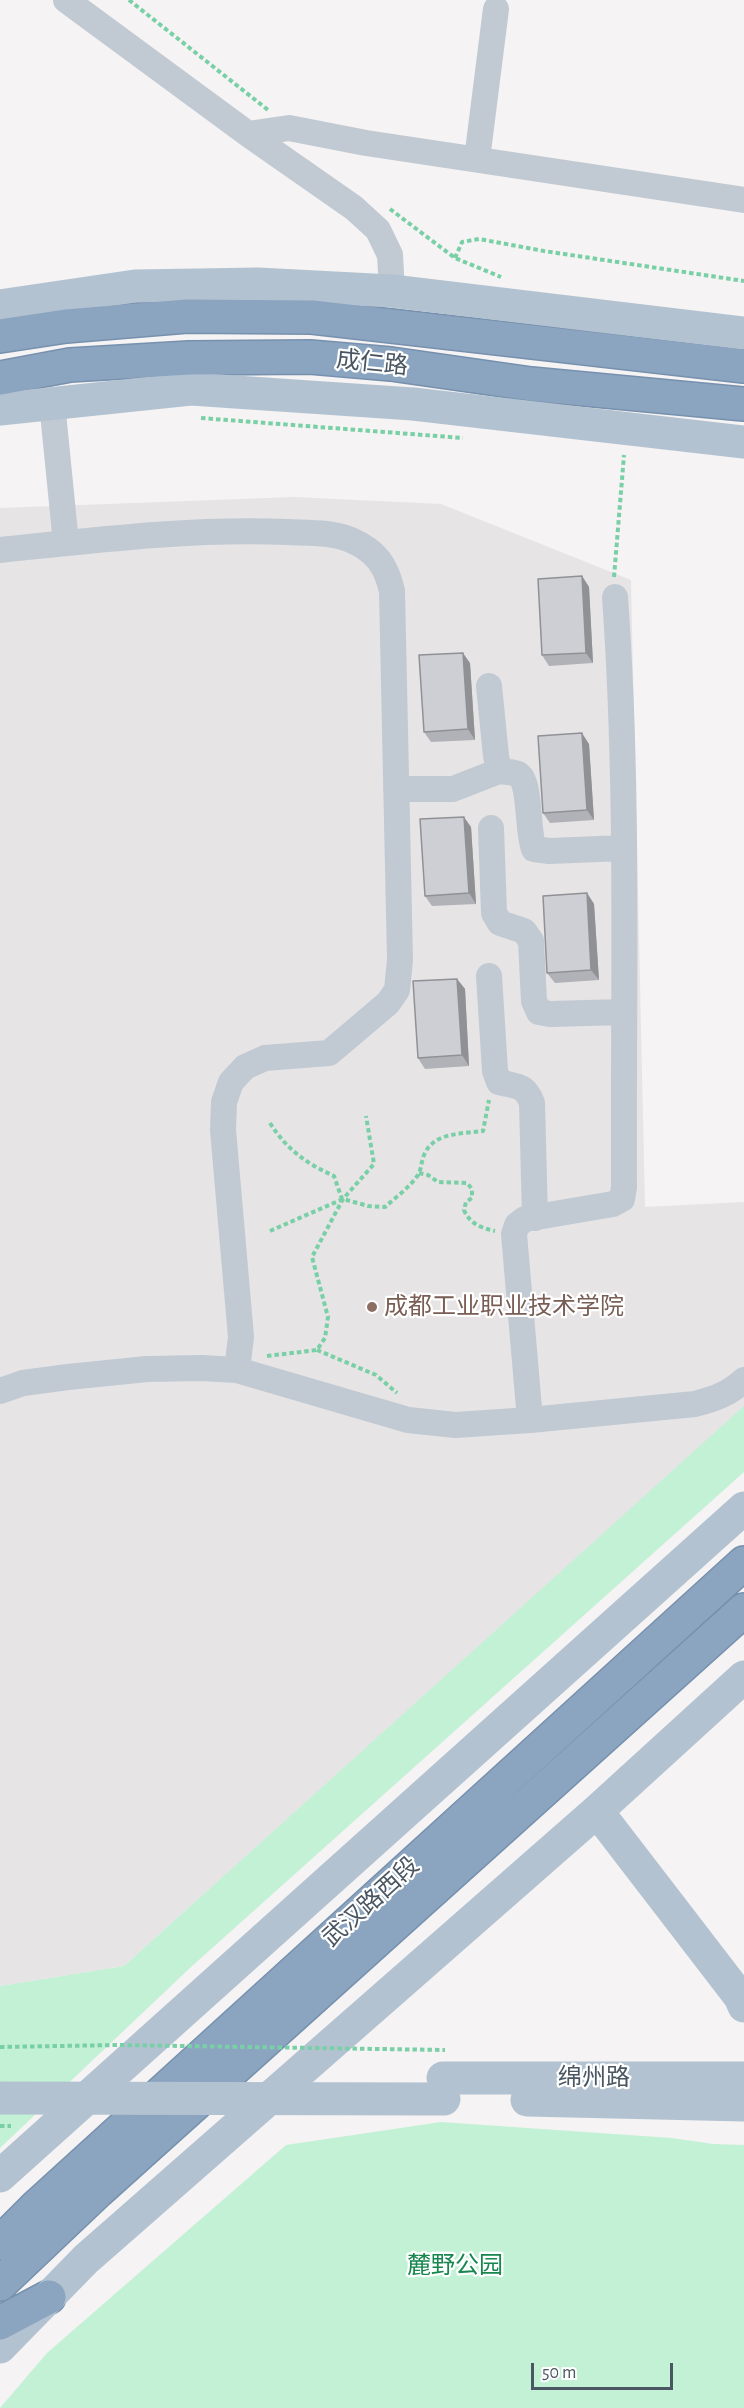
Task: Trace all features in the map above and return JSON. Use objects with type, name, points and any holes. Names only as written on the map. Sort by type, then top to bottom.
[{"type":"highway","name":"成仁路","points":[[0,336],[66,326],[187,316],[312,317],[744,366]]},
{"type":"highway","name":"成仁路","points":[[0,378],[70,364],[189,358],[310,357],[391,364],[531,384],[744,404]]},
{"type":"highway","name":"武汉路西段","points":[[0,2243],[37,2206],[744,1563]]},
{"type":"highway","name":"武汉路西段","points":[[0,2284],[98,2191],[744,1610]]},
{"type":"highway","points":[[0,2323],[49,2297]]},
{"type":"main road","points":[[0,306],[135,286],[258,284],[392,291],[744,333]]},
{"type":"main road","points":[[0,409],[191,389],[413,404],[744,442]]},
{"type":"main road","points":[[0,2176],[744,1508]]},
{"type":"main road","points":[[0,2347],[95,2251],[597,1811],[744,1677]]},
{"type":"main road","points":[[597,1811],[740,1997],[744,2006]]},
{"type":"main road","points":[[0,2076],[444,2075]]},
{"type":"main road","points":[[0,2098],[444,2075]]},
{"type":"main road","name":"绵州路","points":[[444,2075],[744,2078]]},
{"type":"main road","name":"绵州路","points":[[444,2075],[744,2105]]},
{"type":"street","points":[[66,0],[248,134],[354,208],[378,230],[390,255],[392,291]]},
{"type":"street","points":[[477,159],[498,3]]},
{"type":"street","points":[[248,134],[290,128],[366,143],[744,200]]},
{"type":"street","points":[[52,403],[66,543]]},
{"type":"street","points":[[0,550],[178,534],[257,531],[326,534],[350,539],[374,553],[387,571],[392,591],[400,960],[396,990],[387,1003],[329,1053],[265,1058],[245,1067],[231,1082],[224,1102],[224,1130],[241,1337],[237,1370]]},
{"type":"street","points":[[530,1420],[514,1234],[517,1225],[525,1219],[613,1204],[622,1200],[624,848],[621,683],[615,597]]},
{"type":"street","points":[[489,686],[499,771]]},
{"type":"street","points":[[396,789],[453,789],[499,771],[519,774],[526,782],[529,839],[534,849],[549,851],[624,848]]},
{"type":"street","points":[[491,828],[495,913],[500,923],[524,931],[531,941],[534,1001],[539,1012],[550,1014],[623,1012]]},
{"type":"street","points":[[489,976],[495,1071],[499,1082],[519,1086],[527,1091],[532,1103],[535,1218]]},
{"type":"street","points":[[0,1391],[23,1383],[147,1369],[237,1370],[408,1420],[456,1425],[695,1404],[715,1399],[732,1391],[744,1380]]},
{"type":"path","points":[[129,0],[290,128]]},
{"type":"path","points":[[389,208],[455,258],[502,278]]},
{"type":"path","points":[[455,258],[462,242],[479,239],[744,281]]},
{"type":"path","points":[[198,417],[469,438]]},
{"type":"path","points":[[612,454],[635,456]]},
{"type":"path","points":[[615,597],[614,573],[624,455]]},
{"type":"path","points":[[270,1231],[343,1199],[368,1206],[385,1207],[420,1173],[423,1156],[429,1145],[442,1136],[483,1131],[490,1093],[499,1082]]},
{"type":"path","points":[[317,1350],[325,1338],[328,1317],[312,1257],[343,1199],[374,1164],[366,1116]]},
{"type":"path","points":[[270,1124],[281,1142],[310,1165],[334,1176],[343,1199]]},
{"type":"path","points":[[420,1173],[438,1182],[467,1183],[472,1189],[472,1198],[466,1202],[464,1210],[467,1218],[485,1229],[514,1234]]},
{"type":"path","points":[[237,1370],[260,1356],[317,1350],[376,1375],[399,1394],[408,1420]]},
{"type":"path","points":[[0,2047],[118,2045],[444,2075]]},
{"type":"shaded area","name":"成都工业职业技术学院","points":[[294,497],[441,504],[631,580],[645,1207],[744,1202],[744,1407],[124,1966],[0,1986],[0,508]]},
{"type":"green space","points":[[744,1406],[744,1472],[191,1967],[0,2148],[0,1986],[124,1966]]},
{"type":"green space","name":"麓野公园","points":[[441,2122],[744,2145],[744,2408],[0,2408],[47,2353],[286,2145]]},
{"type":"building","points":[[582,576],[586,653],[542,655],[538,579]]},
{"type":"building","points":[[463,653],[468,729],[424,732],[419,655]]},
{"type":"building","points":[[582,733],[587,810],[543,813],[538,736]]},
{"type":"building","points":[[464,817],[469,893],[425,896],[420,819]]},
{"type":"building","points":[[587,893],[591,970],[547,973],[543,896]]},
{"type":"building","points":[[457,979],[462,1055],[418,1058],[413,981]]},
{"type":"place","name":"成都工业职业技术学院","points":[[372,1307]]}]
